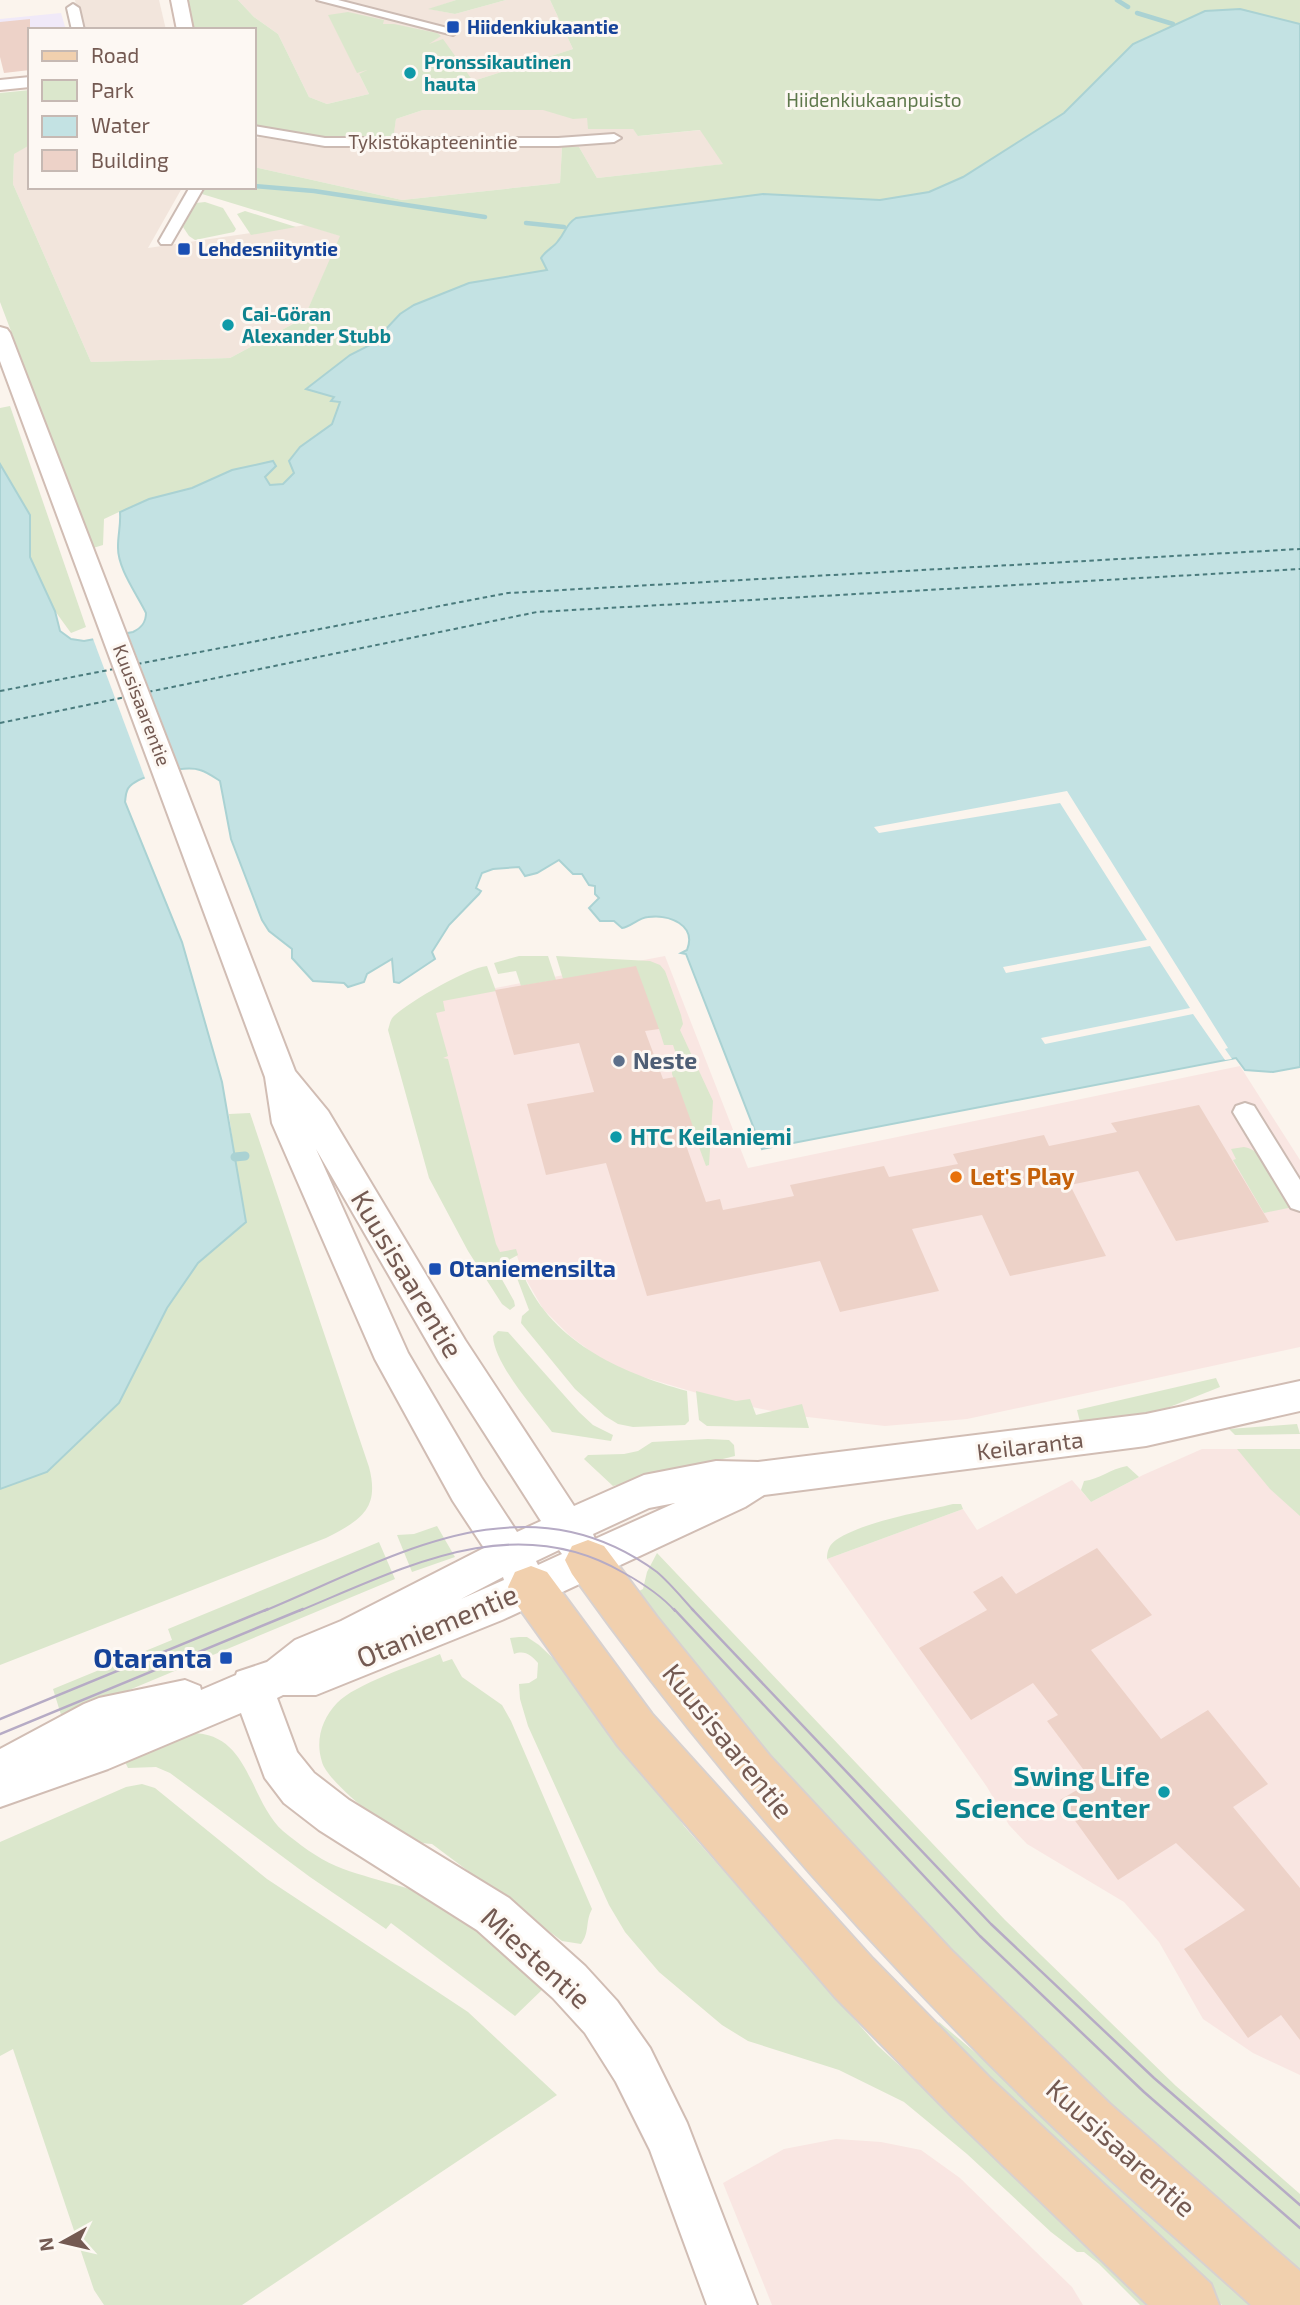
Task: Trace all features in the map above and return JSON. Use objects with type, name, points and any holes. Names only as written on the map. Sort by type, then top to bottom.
[{"type":"main road","points":[[179,0],[185,28]]},
{"type":"main road","points":[[0,85],[28,82]]},
{"type":"main road","name":"Kuusisaarentie","points":[[0,333],[281,1077],[288,1123],[393,1359],[467,1489],[520,1570],[635,1730],[854,1978],[971,2097],[1190,2305]]},
{"type":"main road","name":"Kuusisaarentie","points":[[281,1077],[316,1121],[452,1351],[577,1544],[687,1695],[791,1818],[883,1917],[1065,2100],[1294,2305]]},
{"type":"main road","name":"Keilaranta","points":[[577,1544],[731,1495],[758,1479],[1115,1435],[1300,1396]]},
{"type":"main road","name":"Otaniementie","points":[[0,1773],[99,1718],[267,1681],[316,1676],[520,1570],[577,1544]]},
{"type":"main road","name":"Otaniementie","points":[[0,1786],[108,1749],[267,1681]]},
{"type":"main road","name":"Miestentie","points":[[267,1681],[280,1763],[299,1788],[334,1815],[493,1914],[569,1982],[601,2017],[633,2065],[670,2140],[732,2305]]},
{"type":"street","points":[[323,0],[453,31]]},
{"type":"street","points":[[73,8],[78,28]]},
{"type":"street","name":"Tykistökapteenintie","points":[[256,130],[305,141],[356,143],[558,142],[614,138]]},
{"type":"street","points":[[166,241],[196,189]]},
{"type":"street","points":[[1245,1112],[1300,1201]]},
{"type":"shaded area","points":[[75,0],[159,0],[166,28],[81,28]]},
{"type":"shaded area","points":[[238,0],[456,0],[430,9],[455,14],[506,0],[550,0],[573,49],[473,81],[359,74],[369,94],[327,104],[309,97],[278,34],[254,17]]},
{"type":"shaded area","points":[[61,13],[65,28],[28,28],[28,31],[0,40],[0,19]]},
{"type":"shaded area","points":[[423,110],[586,110],[589,129],[633,129],[639,136],[701,130],[724,164],[597,178],[579,147],[562,147],[560,183],[402,200],[256,167],[256,139],[259,137],[323,147],[391,149],[396,119]]},
{"type":"shaded area","points":[[28,146],[28,189],[181,189],[148,248],[306,225],[341,236],[304,318],[230,358],[91,362],[13,184],[14,153]]},
{"type":"shaded area","points":[[665,956],[748,1168],[1240,1066],[1300,1160],[1300,1347],[967,1419],[885,1426],[790,1415],[724,1401],[633,1374],[599,1358],[569,1335],[543,1309],[523,1274],[515,1250],[491,1255],[426,1001]]},
{"type":"shaded area","points":[[1202,1449],[1300,1449],[1300,2075],[1253,2053],[1203,2019],[1159,1942],[1124,1902],[1027,1844],[1009,1825],[987,1787],[827,1559],[963,1509],[977,1530],[1072,1480],[1091,1502]]},
{"type":"shaded area","points":[[836,2139],[881,2142],[921,2150],[960,2178],[1072,2287],[1083,2305],[772,2305],[723,2183],[784,2149]]},
{"type":"green space","name":"Hiidenkiukaanpuisto","points":[[185,0],[238,0],[254,17],[278,34],[309,97],[327,104],[369,94],[359,74],[367,70],[357,73],[328,15],[348,12],[384,20],[383,24],[437,33],[441,36],[429,44],[443,39],[473,81],[573,49],[550,0],[1300,0],[1300,28],[976,182],[564,281],[307,388],[334,397],[331,400],[340,401],[332,424],[300,447],[296,473],[283,485],[117,547],[122,527],[119,512],[104,519],[103,545],[93,548],[0,302],[0,93],[28,90],[28,146],[14,154],[13,184],[91,362],[230,358],[304,318],[340,236],[202,194],[205,189],[256,189],[256,167],[402,200],[560,183],[562,147],[579,147],[597,178],[723,164],[700,130],[638,136],[633,129],[588,129],[587,118],[573,119],[543,110],[423,110],[396,119],[393,140],[318,139],[262,128],[256,126],[256,28],[191,28]]},
{"type":"green space","points":[[456,0],[506,0],[455,14],[428,9]]},
{"type":"green space","points":[[205,202],[223,208],[236,229],[234,232],[195,240],[189,236],[183,227],[196,203]]},
{"type":"green space","points":[[245,211],[296,227],[251,235],[237,214]]},
{"type":"green space","points":[[10,406],[86,627],[71,633],[55,611],[30,557],[30,515],[0,465],[0,408]]},
{"type":"green space","points":[[182,942],[222,1082],[234,1153],[229,1114],[250,1113],[369,1467],[372,1493],[365,1512],[358,1519],[326,1538],[0,1665],[0,1388],[34,1032]]},
{"type":"green space","points":[[519,956],[548,956],[556,980],[521,986],[516,971],[498,974],[494,963]]},
{"type":"green space","points":[[556,956],[650,961],[660,965],[665,971],[681,1015],[683,1024],[680,1030],[713,1101],[709,1165],[706,1166],[672,1074],[672,1069],[679,1063],[673,1045],[664,1045],[659,1029],[563,979]]},
{"type":"green space","points":[[487,966],[496,991],[443,1001],[445,1011],[436,1013],[448,1056],[443,1058],[448,1059],[496,1244],[500,1252],[516,1249],[518,1255],[495,1267],[514,1301],[515,1306],[510,1310],[502,1304],[468,1251],[429,1178],[388,1030],[393,1017],[413,1002],[453,979]]},
{"type":"green space","points":[[1244,1147],[1253,1150],[1267,1163],[1293,1207],[1264,1213],[1233,1160],[1236,1159],[1231,1149]]},
{"type":"green space","points":[[520,1266],[532,1292],[547,1314],[587,1349],[635,1374],[687,1391],[689,1421],[685,1425],[633,1427],[618,1424],[575,1389],[521,1323],[522,1316],[529,1310],[514,1270]]},
{"type":"green space","points":[[498,1331],[508,1332],[579,1412],[593,1425],[613,1435],[611,1441],[552,1432],[516,1386],[500,1360],[493,1336]]},
{"type":"green space","points":[[1216,1378],[1220,1387],[1152,1414],[1080,1422],[1077,1410]]},
{"type":"green space","points":[[696,1391],[736,1401],[750,1399],[756,1415],[802,1404],[809,1428],[707,1426],[699,1420]]},
{"type":"green space","points":[[1297,1424],[1300,1434],[1235,1435],[1229,1429]]},
{"type":"green space","points":[[729,1440],[734,1445],[735,1456],[613,1486],[584,1459],[588,1455],[638,1451],[652,1442]]},
{"type":"green space","points":[[1237,1449],[1300,1449],[1300,1516],[1270,1489]]},
{"type":"green space","points":[[1127,1466],[1139,1477],[1091,1502],[1081,1490],[1084,1481]]},
{"type":"green space","points":[[961,1504],[963,1509],[827,1559],[832,1544],[847,1534],[892,1518]]},
{"type":"green space","points":[[437,1526],[455,1557],[412,1572],[397,1535],[414,1534]]},
{"type":"green space","points":[[379,1542],[395,1579],[62,1718],[53,1689],[172,1640],[168,1629]]},
{"type":"green space","points":[[657,1553],[1005,1920],[1176,2086],[1300,2194],[1300,2279],[1170,2165],[861,1865],[645,1614],[646,1600],[640,1598],[639,1591],[643,1589],[647,1572]]},
{"type":"green space","points":[[527,1637],[592,1695],[684,1826],[877,2045],[1160,2305],[1140,2305],[1099,2264],[1084,2252],[1077,2252],[1051,2232],[967,2154],[904,2102],[839,2070],[748,2041],[722,2025],[659,1972],[625,1932],[609,1905],[528,1726],[520,1699],[519,1684],[529,1683],[537,1678],[538,1663],[528,1654],[514,1654],[510,1638]]},
{"type":"green space","points":[[440,1654],[443,1662],[452,1659],[462,1677],[502,1705],[511,1721],[592,1909],[581,1944],[562,1941],[432,1844],[412,1841],[389,1827],[347,1794],[322,1762],[319,1746],[321,1730],[337,1703],[371,1682]]},
{"type":"green space","points":[[190,1733],[210,1736],[225,1743],[237,1755],[271,1818],[302,1846],[336,1866],[406,1888],[446,1905],[485,1933],[545,1987],[515,2016],[391,1923],[386,1929],[310,1877],[170,1773],[156,1767],[128,1768],[124,1760]]},
{"type":"green space","points":[[142,1784],[155,1788],[267,1879],[468,2012],[557,2095],[242,2305],[104,2305],[94,2290],[13,2049],[0,2056],[0,1842],[126,1787]]},
{"type":"green space","points":[[939,2022],[1053,2118],[1259,2305],[1222,2305],[932,2031]]},
{"type":"water","points":[[1240,9],[1300,24],[1300,1067],[1273,1072],[1245,1070],[1236,1058],[762,1149],[686,954],[681,953],[687,950],[689,941],[685,928],[679,923],[664,917],[648,917],[622,928],[614,921],[600,921],[589,908],[599,898],[595,894],[595,886],[589,885],[582,874],[573,874],[559,860],[537,873],[525,876],[519,867],[493,869],[482,873],[476,888],[481,891],[449,925],[432,952],[435,959],[399,983],[394,982],[392,959],[367,974],[364,982],[348,987],[344,983],[313,981],[292,958],[292,949],[269,931],[262,920],[231,839],[220,781],[205,772],[193,769],[153,775],[130,786],[125,802],[182,942],[222,1082],[246,1222],[198,1263],[167,1308],[119,1403],[47,1472],[0,1489],[0,464],[30,515],[30,557],[55,611],[60,631],[71,639],[84,641],[133,632],[142,625],[146,613],[121,563],[118,546],[120,512],[149,499],[192,488],[232,470],[273,461],[276,466],[265,477],[270,485],[283,484],[294,473],[289,461],[300,447],[332,424],[340,402],[331,401],[334,397],[306,389],[350,355],[372,344],[400,314],[414,305],[469,283],[547,270],[541,258],[576,218],[763,194],[880,200],[929,192],[963,177],[1064,113],[1133,44],[1205,11]]},
{"type":"pier","points":[[126,629],[181,772],[146,781],[92,636]]},
{"type":"pier","points":[[1067,791],[1228,1048],[1225,1049],[1232,1059],[1225,1060],[1193,1014],[1045,1044],[1041,1038],[1190,1008],[1150,946],[1006,973],[1003,967],[1147,940],[1060,803],[879,833],[874,827]]},
{"type":"building","points":[[30,19],[28,70],[4,73],[0,57],[0,22]]},
{"type":"building","name":"HTC Keilaniemi","points":[[636,966],[659,1029],[645,1031],[663,1079],[675,1077],[700,1146],[687,1148],[706,1202],[720,1199],[723,1210],[794,1196],[790,1185],[884,1166],[889,1177],[958,1164],[953,1154],[1044,1135],[1049,1146],[1117,1132],[1111,1123],[1199,1105],[1269,1222],[1176,1241],[1138,1171],[1070,1185],[1106,1256],[1010,1276],[982,1215],[912,1229],[939,1291],[840,1312],[820,1261],[647,1296],[606,1163],[546,1175],[527,1104],[594,1092],[579,1043],[514,1055],[495,990]]},
{"type":"building","name":"Swing Life Science Center","points":[[1097,1548],[1152,1615],[1091,1650],[1161,1739],[1208,1710],[1268,1784],[1233,1807],[1300,1888],[1300,2040],[1281,2015],[1248,2038],[1184,1949],[1245,1910],[1176,1843],[1118,1880],[1060,1800],[1092,1781],[1047,1721],[1058,1715],[1033,1683],[971,1720],[919,1648],[987,1610],[973,1592],[1002,1576],[1016,1594]]},
{"type":"waterway","points":[[1117,0],[1128,7]]},
{"type":"waterway","points":[[1137,13],[1173,24]]},
{"type":"waterway","points":[[256,186],[314,191],[485,217]]},
{"type":"waterway","points":[[526,223],[564,227]]},
{"type":"waterway","points":[[235,1157],[245,1156]]},
{"type":"ferry route","points":[[137,664],[508,593],[1300,549]]},
{"type":"ferry route","points":[[148,692],[537,612],[1300,569]]},
{"type":"ferry route","points":[[0,691],[114,669]]},
{"type":"ferry route","points":[[0,723],[126,697]]},
{"type":"tram line","points":[[264,1611],[410,1549],[459,1535],[508,1527],[558,1530],[607,1544],[657,1572],[694,1611]]},
{"type":"tram line","points":[[299,1611],[419,1563],[500,1545],[541,1545],[583,1554],[638,1581],[675,1611]]},
{"type":"tram line","points":[[0,1719],[268,1609]]},
{"type":"tram line","points":[[0,1734],[303,1609]]},
{"type":"tram line","points":[[674,1609],[980,1936],[1144,2092],[1300,2228]]},
{"type":"tram line","points":[[692,1609],[991,1924],[1154,2078],[1300,2205]]},
{"type":"place","name":"Hiidenkiukaantie","points":[[453,27]]},
{"type":"place","name":"Pronssikautinen hauta","points":[[410,73]]},
{"type":"place","name":"Lehdesniityntie","points":[[184,249]]},
{"type":"place","name":"Cai-Göran Alexander Stubb","points":[[228,325]]},
{"type":"place","name":"Neste","points":[[619,1061]]},
{"type":"place","name":"HTC Keilaniemi","points":[[616,1137]]},
{"type":"place","name":"Let's Play","points":[[956,1177]]},
{"type":"place","name":"Otaniemensilta","points":[[435,1269]]},
{"type":"place","name":"Otaranta","points":[[226,1658]]},
{"type":"place","name":"Swing Life Science Center","points":[[1164,1792]]}]
